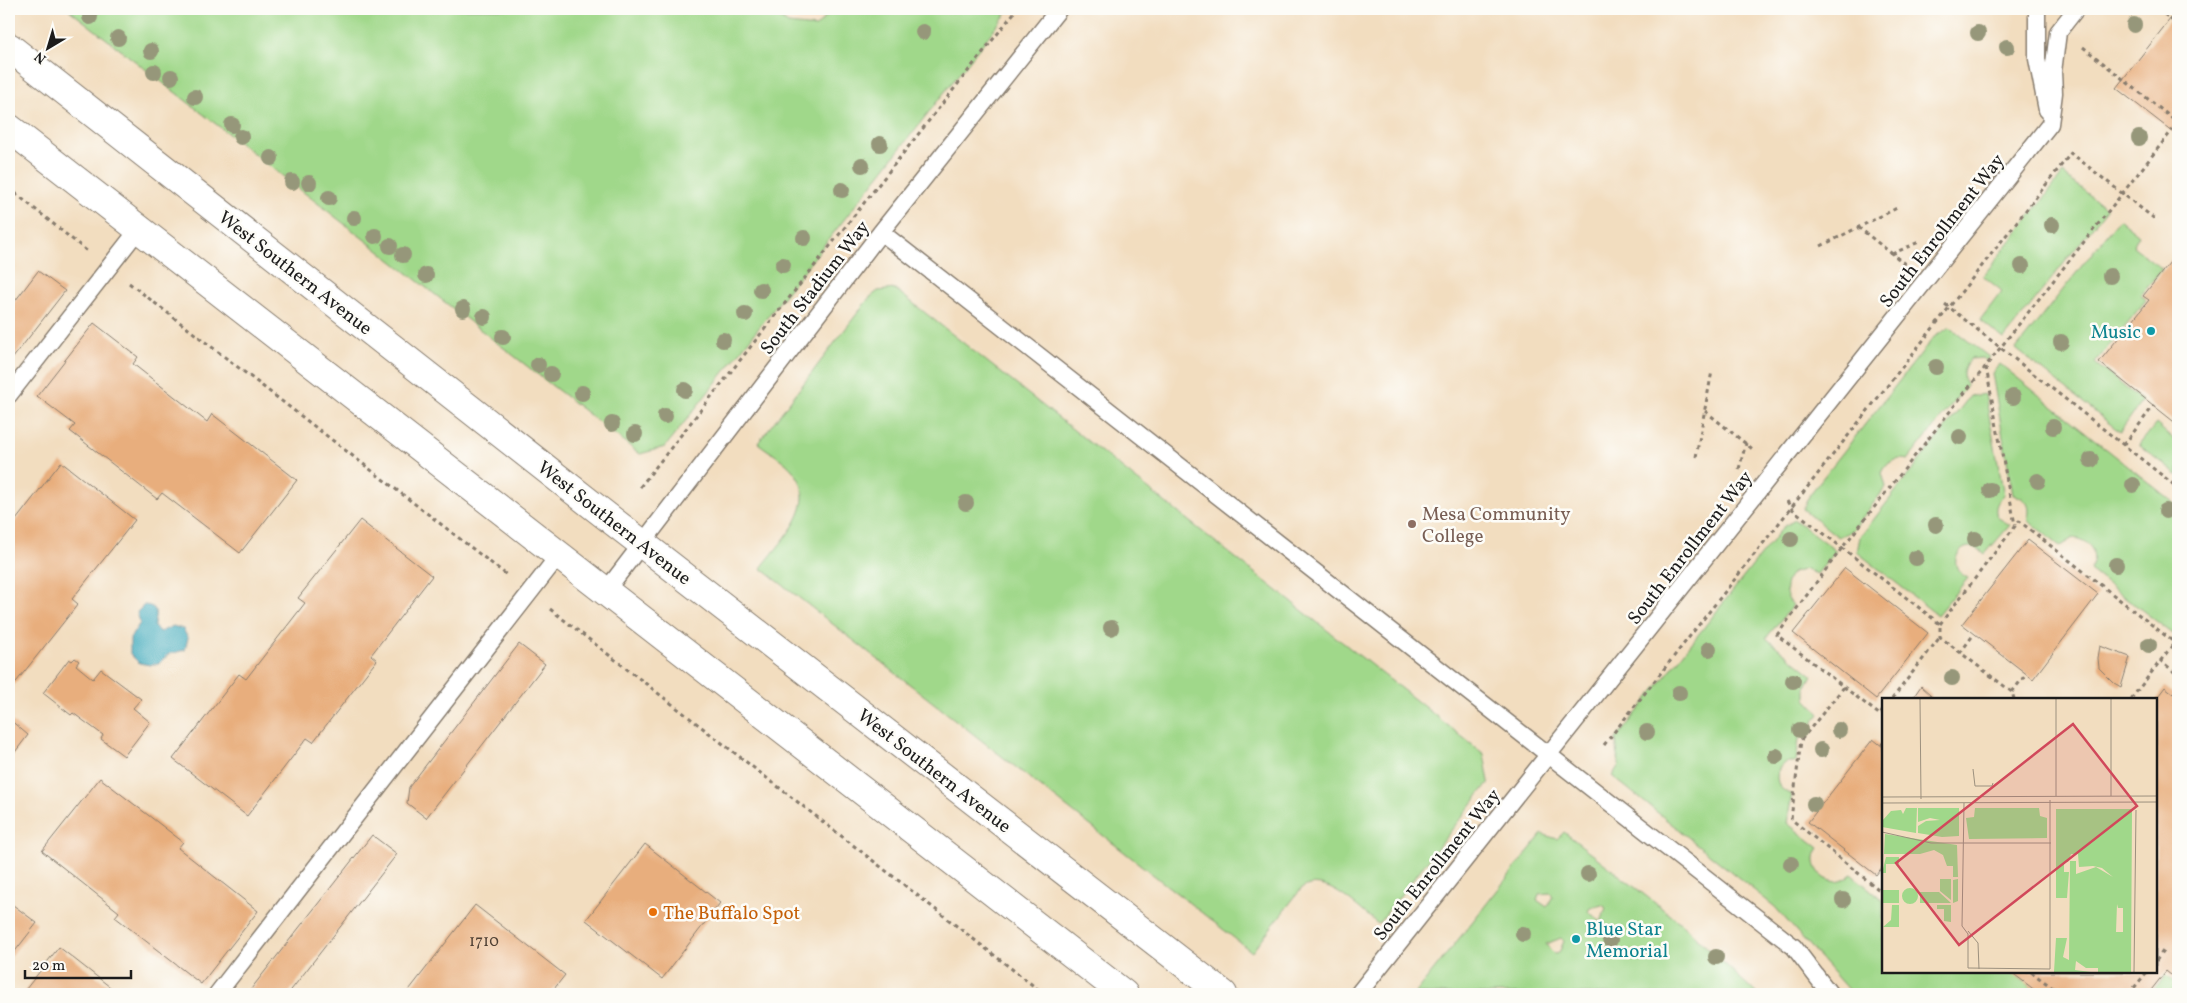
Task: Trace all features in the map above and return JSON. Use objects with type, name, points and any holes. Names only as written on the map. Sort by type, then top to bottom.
[{"type":"main road","name":"West Southern Avenue","points":[[9,47],[642,543],[1223,994]]},
{"type":"main road","points":[[9,128],[1124,994]]},
{"type":"lane","name":"South Stadium Way","points":[[605,592],[881,232],[1059,9]]},
{"type":"lane","points":[[2037,9],[2037,59],[2050,124]]},
{"type":"lane","points":[[2050,124],[2054,93],[2053,72],[2058,32],[2076,9]]},
{"type":"lane","name":"South Enrollment Way","points":[[1358,994],[2050,124]]},
{"type":"lane","points":[[9,395],[138,230]]},
{"type":"lane","points":[[881,232],[1794,947],[1830,994]]},
{"type":"lane","points":[[217,994],[559,555]]},
{"type":"path","points":[[640,487],[1017,9]]},
{"type":"path","points":[[2158,9],[2178,25]]},
{"type":"path","points":[[1882,712],[1880,715],[1777,635],[1842,548],[2178,123],[2082,47]]},
{"type":"path","points":[[1604,745],[2071,153],[2156,220]]},
{"type":"path","points":[[1821,246],[1900,207]]},
{"type":"path","points":[[1858,227],[1909,268]]},
{"type":"path","points":[[1892,254],[1926,239]]},
{"type":"path","points":[[1945,304],[2178,488]]},
{"type":"path","points":[[1986,367],[2016,526]]},
{"type":"path","points":[[1696,457],[1712,371]]},
{"type":"path","points":[[2124,445],[2154,405]]},
{"type":"path","points":[[1705,411],[1761,455]]},
{"type":"path","points":[[1737,478],[1746,443]]},
{"type":"path","points":[[1787,501],[1791,508],[1940,624]]},
{"type":"path","points":[[1893,698],[1940,637],[1940,624],[2019,522],[2175,643]]},
{"type":"path","points":[[1960,653],[1974,634]]},
{"type":"path","points":[[1940,637],[2012,692],[2014,698]]},
{"type":"path","points":[[2132,698],[2178,638]]},
{"type":"path","points":[[2160,660],[2178,674]]},
{"type":"path","points":[[2012,692],[2026,674]]},
{"type":"path","points":[[1844,687],[1801,740],[1791,819],[1882,892]]},
{"type":"path","points":[[2157,959],[2163,951]]},
{"type":"path","points":[[2032,973],[2061,994]]},
{"type":"path","points":[[2129,994],[2146,973]]},
{"type":"green space","points":[[68,9],[769,9],[788,24],[816,27],[833,9],[1010,9],[665,447],[640,454]]},
{"type":"green space","points":[[2063,174],[2107,209],[2004,339],[1980,320],[2002,291],[1983,276]]},
{"type":"green space","points":[[2119,219],[2139,235],[2133,246],[2162,269],[2141,294],[2146,300],[2095,363],[2142,401],[2120,432],[2016,349]]},
{"type":"green space","points":[[895,289],[1484,754],[1489,782],[1378,924],[1352,902],[1331,888],[1310,885],[1301,889],[1252,952],[761,568],[795,522],[801,510],[803,497],[801,484],[794,472],[782,460],[758,443],[869,298],[878,291]]},
{"type":"green space","points":[[1950,327],[1989,357],[1986,361],[1982,358],[1970,359],[1963,372],[1967,385],[1908,460],[1895,460],[1886,466],[1882,473],[1886,487],[1852,531],[1838,537],[1803,509],[1810,494],[1934,337]]},
{"type":"green space","points":[[2000,364],[2178,506],[2178,628],[2173,634],[2090,570],[2094,559],[2089,545],[2073,538],[2060,546],[2027,520],[2029,511],[2027,504],[2022,498],[2013,495],[1992,373]]},
{"type":"green space","points":[[1985,394],[2004,495],[1997,505],[1996,513],[1997,517],[2010,525],[1985,554],[1977,548],[1970,547],[1958,553],[1956,566],[1968,578],[1937,615],[1857,552],[1860,537],[1970,396]]},
{"type":"green space","points":[[2156,424],[2178,443],[2178,476],[2139,445]]},
{"type":"green space","points":[[1795,520],[1836,551],[1817,574],[1806,569],[1792,573],[1787,581],[1786,593],[1793,605],[1766,638],[1812,675],[1806,686],[1806,699],[1820,714],[1799,739],[1796,762],[1786,762],[1777,775],[1777,780],[1782,789],[1792,794],[1787,823],[1819,848],[1815,856],[1815,863],[1818,871],[1823,876],[1837,882],[1844,880],[1851,874],[1882,899],[1882,973],[2012,973],[2040,994],[1852,994],[1775,907],[1612,776],[1619,765],[1616,739],[1783,527]]},
{"type":"green space","points":[[1564,832],[1682,924],[1757,994],[1415,994],[1542,834],[1557,839]],"holes":[[[1550,893],[1553,896],[1547,907],[1537,900],[1539,894]],[[1602,905],[1606,908],[1601,922],[1588,911],[1590,908]],[[1561,938],[1564,941],[1559,953],[1554,954],[1546,944]]]},
{"type":"green space","points":[[2166,975],[2178,985],[2178,994],[2150,994]]},
{"type":"water","points":[[144,605],[153,607],[155,610],[154,627],[160,632],[173,626],[183,629],[188,638],[185,650],[169,654],[159,663],[150,665],[139,663],[130,654],[130,638],[140,623],[137,612]]},
{"type":"building","points":[[2178,9],[2178,136],[2116,88]]},
{"type":"building","name":"Music","points":[[2178,252],[2178,425],[2099,362],[2149,300],[2143,296]]},
{"type":"building","points":[[38,271],[65,291],[9,363],[9,309]]},
{"type":"building","points":[[94,323],[138,357],[133,364],[207,422],[212,414],[297,480],[240,553],[162,493],[157,499],[70,431],[75,425],[37,396]]},
{"type":"building","points":[[61,462],[135,520],[72,599],[78,604],[13,686],[9,682],[9,529]]},
{"type":"building","points":[[360,520],[432,576],[371,655],[377,660],[313,742],[307,738],[247,816],[173,759],[239,674],[246,679],[305,603],[298,598]]},
{"type":"building","points":[[2028,540],[2098,594],[2033,679],[1962,624]]},
{"type":"building","points":[[1845,568],[1928,633],[1876,699],[1793,633]]},
{"type":"building","points":[[519,644],[545,664],[426,818],[407,803],[409,787]]},
{"type":"building","points":[[2100,646],[2130,657],[2121,687],[2114,683],[2099,668]]},
{"type":"building","points":[[75,658],[79,661],[76,665],[93,679],[101,669],[141,699],[133,708],[150,722],[124,756],[101,739],[103,735],[73,713],[71,715],[43,693],[69,659],[72,661]]},
{"type":"building","points":[[1921,686],[1932,698],[1913,698]]},
{"type":"building","points":[[2165,687],[2178,697],[2178,981],[2166,971],[2148,994],[2040,994],[2012,973],[2157,973],[2157,698]]},
{"type":"building","points":[[9,719],[28,735],[9,760]]},
{"type":"building","points":[[1873,739],[1882,746],[1882,867],[1876,875],[1808,822]]},
{"type":"building","points":[[100,778],[183,842],[178,848],[258,911],[201,984],[115,917],[119,912],[42,851]]},
{"type":"building","points":[[372,835],[397,854],[288,994],[258,994],[251,989]]},
{"type":"building","name":"The Buffalo Spot","points":[[645,844],[720,903],[662,979],[586,920]]},
{"type":"building","points":[[9,902],[37,923],[9,959]]},
{"type":"building","points":[[475,905],[565,975],[550,994],[503,992],[406,994]]},
{"type":"building","points":[[59,947],[119,994],[22,994]]},
{"type":"place","name":"Music","points":[[2151,331]]},
{"type":"place","name":"Mesa Community College","points":[[1412,524]]},
{"type":"place","name":"The Buffalo Spot","points":[[653,912]]},
{"type":"place","name":"Blue Star Memorial","points":[[1576,939]]}]
